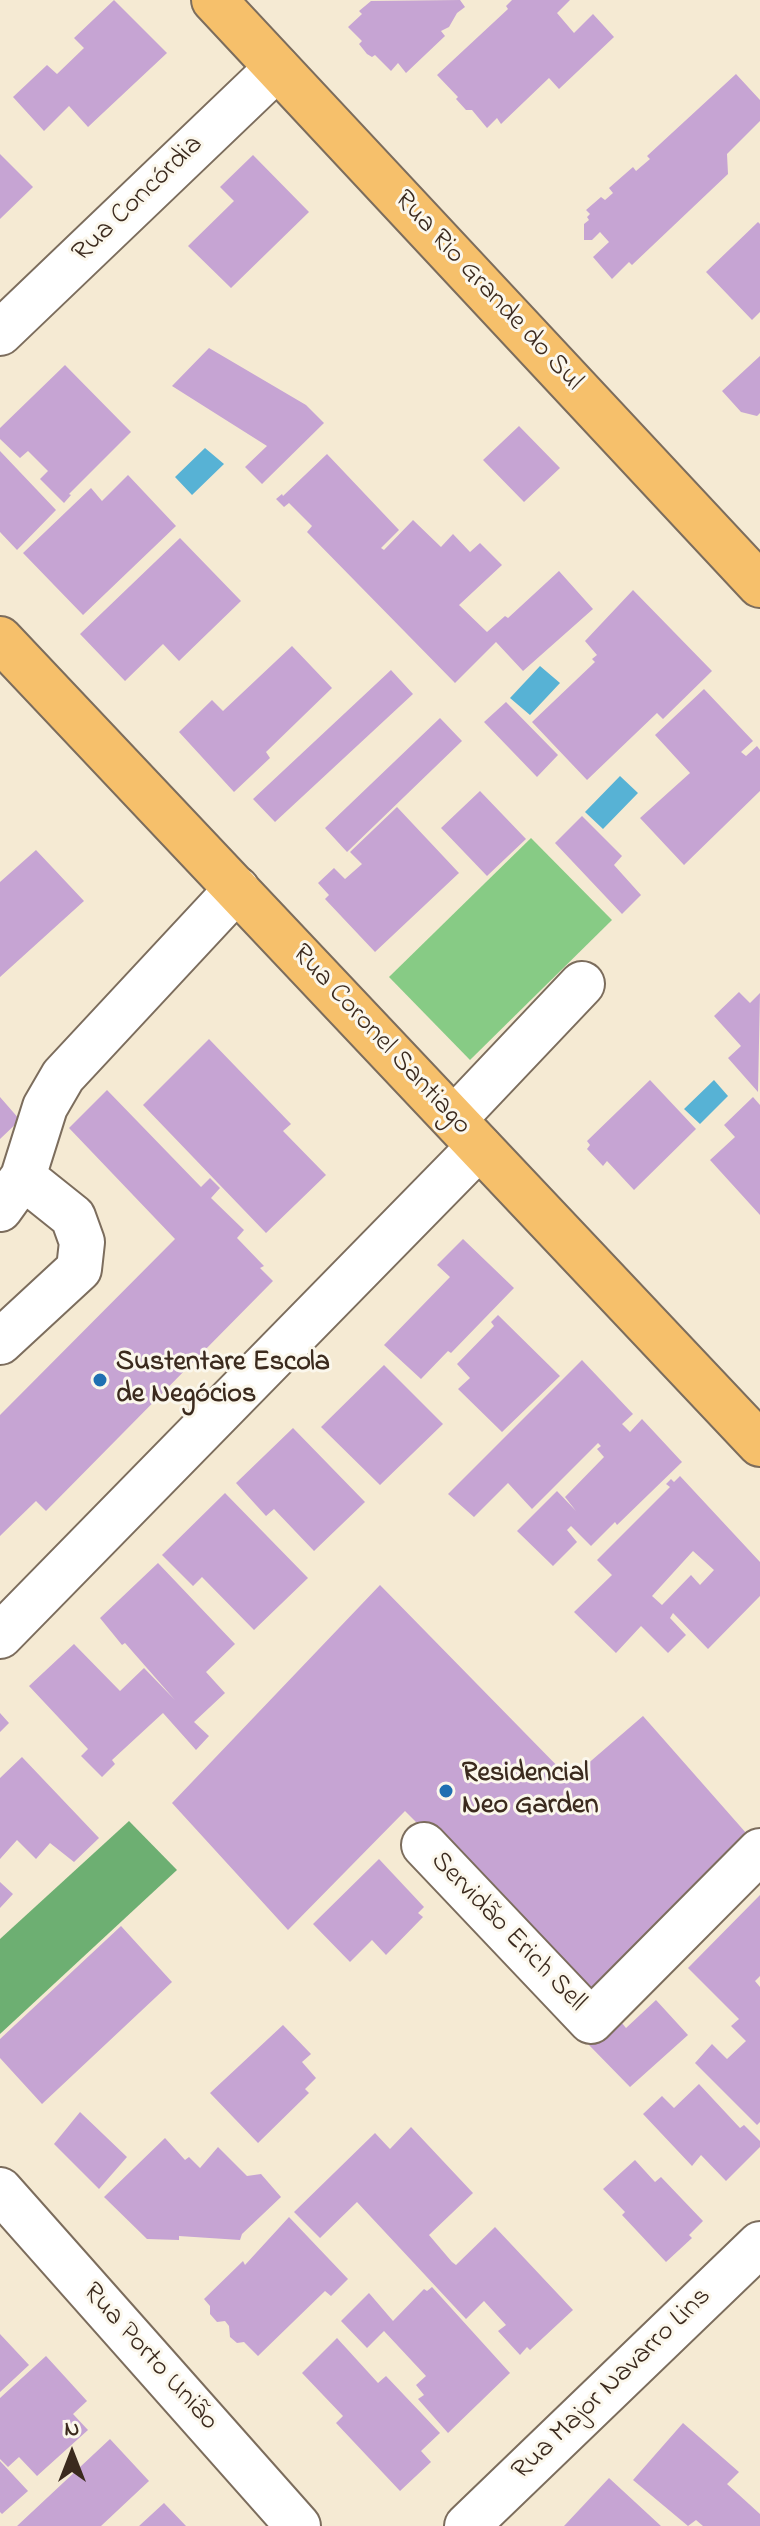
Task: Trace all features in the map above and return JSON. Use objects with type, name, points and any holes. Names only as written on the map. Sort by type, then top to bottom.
[{"type":"main road","name":"Rua Rio Grande do Sul","points":[[214,0],[760,585]]},
{"type":"main road","name":"Rua Coronel Santiago","points":[[0,639],[760,1444]]},
{"type":"street","name":"Rua Concórdia","points":[[0,333],[277,68]]},
{"type":"street","points":[[0,1342],[79,1269],[82,1242],[73,1217],[12,1193],[45,1107],[63,1076],[237,889]]},
{"type":"street","points":[[0,1636],[467,1133],[582,984]]},
{"type":"street","name":"Servidão Erich Sell","points":[[424,1845],[591,2021],[760,1851]]},
{"type":"street","name":"Rua Porto União","points":[[0,2190],[298,2526]]},
{"type":"street","name":"Rua Major Navarro Lins","points":[[467,2526],[760,2244]]},
{"type":"green space","points":[[531,838],[612,920],[470,1060],[389,977]]},
{"type":"green space","points":[[129,1821],[177,1870],[0,2034],[0,1939]]},
{"type":"water","points":[[205,448],[224,464],[192,495],[175,477]]},
{"type":"water","points":[[540,666],[560,683],[530,715],[510,698]]},
{"type":"water","points":[[620,776],[638,793],[603,829],[585,812]]},
{"type":"water","points":[[714,1080],[728,1096],[700,1124],[684,1109]]},
{"type":"building","points":[[114,0],[167,53],[88,127],[69,106],[44,131],[13,97],[47,65],[57,74],[84,48],[74,38]]},
{"type":"building","points":[[460,0],[465,7],[457,13],[449,27],[441,31],[445,36],[406,73],[398,63],[391,71],[375,55],[367,54],[359,44],[362,41],[348,27],[371,1]]},
{"type":"building","points":[[512,0],[570,0],[557,13],[574,33],[593,14],[614,37],[559,89],[549,78],[501,124],[497,118],[487,128],[472,110],[466,110],[437,75],[508,9],[506,6]]},
{"type":"building","points":[[736,74],[760,100],[760,121],[727,154],[728,174],[632,265],[629,262],[612,279],[593,257],[609,242],[600,232],[592,240],[584,240],[584,224],[590,214],[586,210],[601,197],[605,200],[613,193],[609,188],[633,167],[636,171],[650,159],[647,156]]},
{"type":"building","points":[[0,154],[33,187],[0,219]]},
{"type":"building","points":[[253,155],[309,212],[231,288],[188,246],[234,201],[220,187]]},
{"type":"building","points":[[758,222],[760,312],[752,320],[706,272]]},
{"type":"building","points":[[209,348],[306,405],[324,423],[262,484],[245,467],[267,446],[172,386]]},
{"type":"building","points":[[760,356],[760,413],[757,416],[741,412],[722,391]]},
{"type":"building","points":[[65,365],[131,432],[69,494],[64,503],[40,479],[48,471],[28,451],[20,458],[0,439],[0,428]]},
{"type":"building","points":[[519,426],[560,468],[524,502],[483,460]]},
{"type":"building","points":[[0,451],[56,510],[17,550],[0,532]]},
{"type":"building","points":[[327,454],[399,530],[381,548],[384,550],[413,520],[441,547],[453,534],[470,552],[480,543],[502,565],[459,605],[487,632],[505,616],[508,618],[559,571],[593,609],[523,671],[496,642],[455,683],[307,532],[312,526],[289,503],[284,507],[276,499]]},
{"type":"building","points":[[128,475],[176,526],[83,615],[23,553],[91,488],[102,501]]},
{"type":"building","points":[[180,538],[241,601],[179,661],[163,644],[125,681],[80,634]]},
{"type":"building","points":[[633,590],[712,671],[663,719],[657,713],[587,780],[532,722],[595,662],[592,659],[597,655],[585,641]]},
{"type":"building","points":[[292,646],[332,688],[266,752],[270,758],[234,792],[179,732],[212,700],[223,711]]},
{"type":"building","points":[[391,670],[413,694],[275,822],[253,799]]},
{"type":"building","points":[[704,689],[753,741],[741,752],[746,756],[757,746],[760,750],[760,791],[684,865],[640,818],[690,773],[655,735]]},
{"type":"building","points":[[506,702],[558,755],[537,777],[484,722]]},
{"type":"building","points":[[440,718],[462,741],[347,852],[325,828]]},
{"type":"building","points":[[480,791],[526,839],[487,876],[441,828]]},
{"type":"building","points":[[397,807],[459,873],[375,952],[325,899],[329,895],[318,883],[334,868],[345,879],[362,864],[350,852]]},
{"type":"building","points":[[582,816],[622,856],[614,865],[641,895],[622,914],[555,843]]},
{"type":"building","points":[[36,850],[84,901],[0,977],[0,882]]},
{"type":"building","points":[[739,992],[750,1003],[760,993],[758,1092],[728,1058],[741,1046],[714,1016]]},
{"type":"building","points":[[209,1039],[291,1124],[283,1131],[326,1175],[266,1233],[143,1105]]},
{"type":"building","points":[[650,1080],[696,1129],[634,1190],[607,1161],[603,1166],[587,1149],[590,1145],[587,1141]]},
{"type":"building","points":[[107,1090],[201,1187],[210,1178],[220,1188],[211,1198],[244,1230],[237,1238],[264,1266],[260,1268],[273,1281],[46,1511],[36,1501],[0,1536],[0,1415],[175,1239],[69,1128]]},
{"type":"building","points":[[0,1097],[20,1120],[0,1139]]},
{"type":"building","points":[[753,1097],[760,1105],[760,1215],[710,1160],[735,1137],[724,1125]]},
{"type":"building","points":[[463,1239],[514,1288],[421,1379],[384,1345],[450,1277],[437,1265]]},
{"type":"building","points":[[498,1315],[560,1376],[502,1432],[458,1389],[470,1378],[457,1364],[494,1326],[491,1322]]},
{"type":"building","points":[[582,1360],[633,1414],[622,1424],[630,1432],[642,1419],[682,1462],[591,1546],[571,1526],[567,1530],[577,1542],[553,1566],[517,1531],[557,1491],[576,1511],[565,1497],[604,1457],[597,1449],[601,1446],[598,1443],[532,1509],[508,1483],[474,1517],[448,1494]]},
{"type":"building","points":[[384,1365],[443,1424],[380,1485],[321,1427]]},
{"type":"building","points":[[293,1428],[365,1502],[314,1551],[274,1509],[266,1516],[236,1483]]},
{"type":"building","points":[[680,1476],[760,1562],[760,1596],[708,1649],[673,1613],[670,1618],[686,1635],[668,1653],[641,1626],[616,1653],[574,1612],[612,1575],[597,1560],[670,1487],[666,1484],[671,1479],[674,1482]],"holes":[[[693,1551],[714,1570],[700,1585],[691,1575],[662,1605],[652,1596]]]},
{"type":"building","points":[[225,1493],[308,1578],[254,1630],[202,1577],[193,1586],[162,1555]]},
{"type":"building","points":[[158,1563],[235,1644],[206,1672],[225,1693],[194,1722],[209,1736],[196,1750],[163,1713],[112,1760],[115,1764],[102,1777],[81,1756],[88,1749],[29,1686],[74,1644],[120,1691],[144,1668],[175,1700],[100,1618]]},
{"type":"building","name":"Residencial Neo Garden","points":[[380,1585],[570,1779],[643,1716],[754,1842],[597,2003],[405,1811],[288,1930],[172,1803]]},
{"type":"building","points":[[0,1713],[9,1723],[0,1732]]},
{"type":"building","points":[[22,1757],[99,1838],[74,1862],[50,1843],[36,1859],[17,1840],[0,1859],[0,1778]]},
{"type":"building","points":[[379,1859],[424,1907],[418,1913],[423,1917],[386,1955],[372,1940],[350,1962],[313,1924]]},
{"type":"building","points":[[0,1882],[13,1894],[0,1908]]},
{"type":"building","points":[[760,1895],[760,1976],[755,1981],[760,1987],[760,2122],[757,2125],[695,2063],[712,2044],[727,2059],[746,2041],[731,2026],[739,2019],[688,1968]]},
{"type":"building","points":[[121,1926],[172,1982],[42,2104],[0,2058],[0,2039]]},
{"type":"building","points":[[656,2000],[688,2035],[630,2087],[588,2044],[617,2017],[626,2028]]},
{"type":"building","points":[[283,2025],[311,2054],[302,2062],[316,2078],[305,2089],[309,2093],[258,2143],[210,2093]]},
{"type":"building","points":[[699,2084],[740,2128],[744,2125],[760,2141],[760,2147],[726,2181],[701,2155],[692,2166],[643,2114],[662,2096],[674,2108]]},
{"type":"building","points":[[80,2112],[127,2157],[99,2189],[54,2144]]},
{"type":"building","points":[[411,2127],[473,2193],[429,2235],[452,2262],[456,2265],[495,2227],[573,2310],[530,2350],[527,2347],[520,2355],[498,2331],[506,2325],[484,2301],[466,2319],[357,2202],[320,2238],[294,2212],[375,2133],[390,2149]]},
{"type":"building","points":[[165,2138],[185,2160],[189,2157],[200,2168],[218,2147],[247,2176],[261,2174],[281,2197],[242,2234],[240,2240],[179,2236],[179,2240],[147,2239],[104,2197]]},
{"type":"building","points":[[635,2160],[655,2182],[661,2177],[703,2221],[689,2235],[692,2238],[666,2262],[622,2215],[625,2212],[603,2189]]},
{"type":"building","points":[[289,2217],[348,2279],[331,2296],[325,2291],[258,2356],[244,2342],[237,2343],[230,2337],[229,2326],[225,2321],[217,2322],[204,2299],[243,2261],[245,2265]]},
{"type":"building","points":[[432,2287],[510,2373],[448,2433],[418,2399],[424,2395],[416,2385],[426,2376],[384,2331],[367,2348],[341,2321],[369,2293],[393,2321],[424,2289],[427,2291]]},
{"type":"building","points":[[0,2334],[29,2365],[0,2392]]},
{"type":"building","points":[[337,2338],[378,2383],[386,2376],[440,2433],[421,2451],[431,2462],[400,2491],[336,2423],[343,2416],[302,2373]]},
{"type":"building","points":[[46,2356],[87,2401],[73,2414],[88,2430],[37,2476],[19,2457],[8,2467],[0,2459],[0,2398]]},
{"type":"building","points":[[683,2423],[739,2472],[727,2484],[760,2514],[760,2526],[703,2526],[696,2520],[688,2526],[633,2480]]},
{"type":"building","points":[[110,2439],[149,2481],[101,2526],[17,2526]]},
{"type":"building","points":[[0,2461],[28,2491],[2,2514],[0,2512]]},
{"type":"building","points":[[609,2478],[661,2526],[564,2526]]},
{"type":"building","points":[[164,2503],[186,2526],[139,2526]]},
{"type":"place","name":"Sustentare Escola de Negócios","points":[[100,1380]]},
{"type":"place","name":"Residencial Neo Garden","points":[[446,1791]]}]
